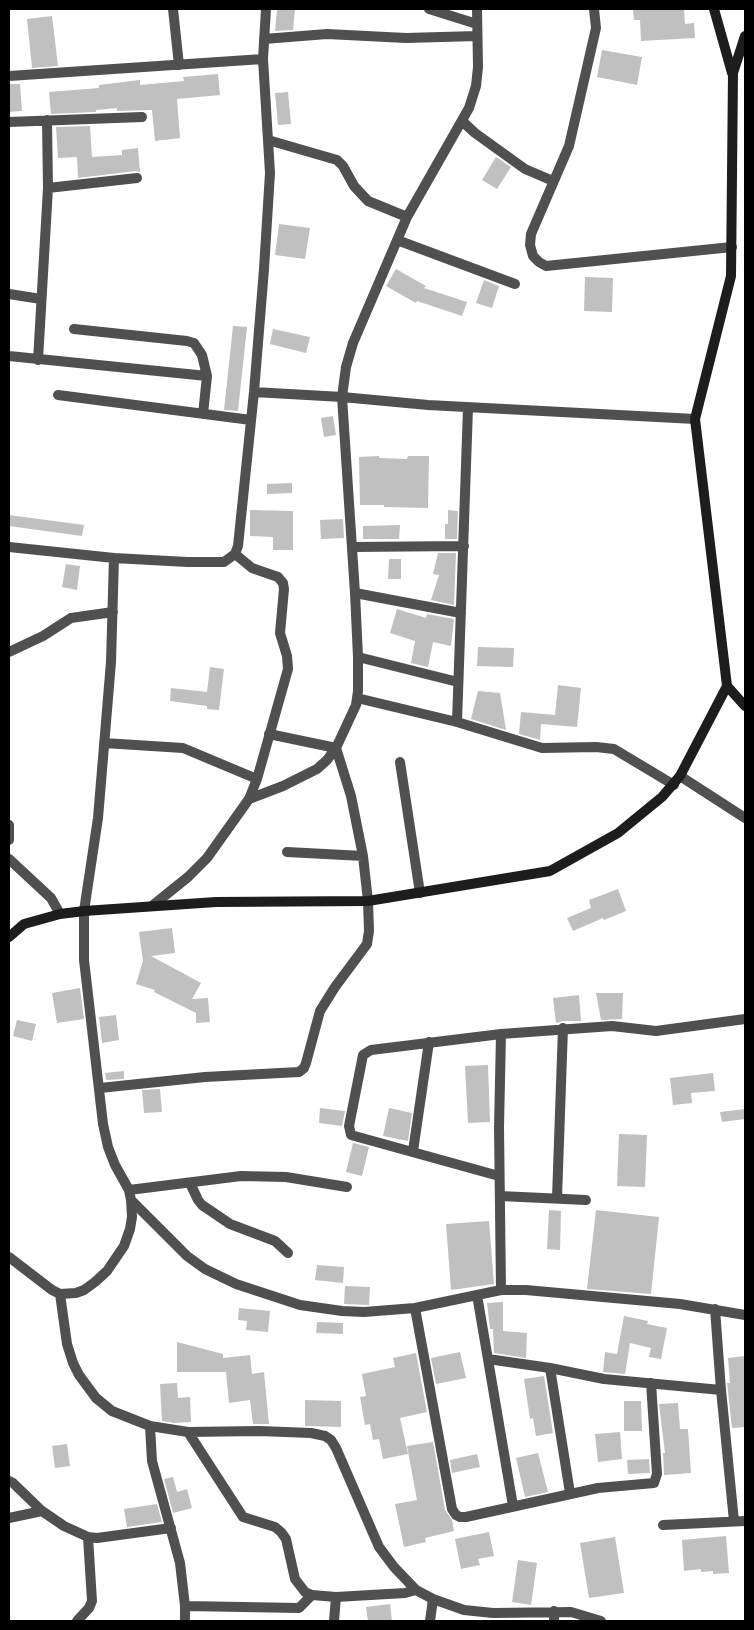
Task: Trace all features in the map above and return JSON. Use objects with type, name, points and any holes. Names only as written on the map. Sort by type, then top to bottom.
[{"type":"main road","points":[[9,937],[24,924],[60,914],[84,910],[216,902],[368,901],[550,872],[618,833],[662,798],[674,785],[727,686],[695,419],[731,276],[732,73],[714,9]]},
{"type":"main road","points":[[732,73],[745,36]]},
{"type":"main road","points":[[727,686],[745,706]]},
{"type":"street","points":[[173,9],[179,65]]},
{"type":"street","points":[[9,547],[114,558],[212,563],[224,562],[235,554],[238,546],[254,392],[269,183],[263,59],[266,9]]},
{"type":"street","points":[[429,9],[477,24]]},
{"type":"street","points":[[249,799],[283,786],[317,769],[336,748],[356,705],[358,657],[353,547],[342,397],[346,367],[353,343],[406,217],[469,108],[476,86],[478,67],[477,9]]},
{"type":"street","points":[[594,9],[596,28],[569,146],[531,234],[530,245],[533,256],[538,262],[546,266],[732,247]]},
{"type":"street","points":[[264,39],[327,34],[406,38],[477,36]]},
{"type":"street","points":[[9,76],[263,59]]},
{"type":"street","points":[[9,122],[142,117]]},
{"type":"street","points":[[38,360],[48,188],[47,120]]},
{"type":"street","points":[[462,121],[475,133],[525,168],[554,181]]},
{"type":"street","points":[[268,140],[337,160],[343,166],[360,194],[368,201],[406,217]]},
{"type":"street","points":[[48,188],[137,178]]},
{"type":"street","points":[[397,240],[515,284]]},
{"type":"street","points":[[9,294],[42,300]]},
{"type":"street","points":[[74,329],[194,343],[202,355],[207,376],[203,414]]},
{"type":"street","points":[[9,356],[207,376]]},
{"type":"street","points":[[254,392],[342,397],[468,408],[695,419]]},
{"type":"street","points":[[58,395],[251,420]]},
{"type":"street","points":[[457,722],[468,408]]},
{"type":"street","points":[[353,547],[464,546]]},
{"type":"street","points":[[152,906],[188,877],[207,858],[249,799],[257,779],[288,668],[287,656],[280,633],[283,583],[278,577],[252,568],[235,554]]},
{"type":"street","points":[[114,558],[112,662],[98,818],[84,910],[84,960],[103,1124],[108,1147],[115,1166],[130,1195],[187,1256],[205,1269],[236,1284],[300,1305],[364,1312],[415,1308],[501,1290],[526,1290],[680,1304],[745,1315]]},
{"type":"street","points":[[355,593],[461,613]]},
{"type":"street","points":[[9,652],[43,636],[71,618],[113,612]]},
{"type":"street","points":[[358,657],[458,682]]},
{"type":"street","points":[[357,698],[457,722],[542,748],[596,747],[614,749],[674,785]]},
{"type":"street","points":[[269,734],[336,748]]},
{"type":"street","points":[[104,743],[183,748],[257,779]]},
{"type":"street","points":[[100,1088],[205,1077],[299,1072],[304,1068],[320,1011],[366,944],[369,931],[368,901],[362,856],[351,796],[336,748]]},
{"type":"street","points":[[400,762],[420,892]]},
{"type":"street","points":[[680,776],[745,818]]},
{"type":"street","points":[[9,825],[9,840]]},
{"type":"street","points":[[287,852],[362,856]]},
{"type":"street","points":[[9,859],[51,898],[60,914]]},
{"type":"street","points":[[499,1176],[413,1150],[355,1136],[350,1132],[349,1126],[363,1055],[371,1050],[501,1034],[563,1028],[612,1026],[656,1031],[745,1018]]},
{"type":"street","points":[[557,1198],[563,1028]]},
{"type":"street","points":[[501,1034],[499,1176],[501,1290]]},
{"type":"street","points":[[413,1150],[429,1042]]},
{"type":"street","points":[[130,1195],[190,1183],[241,1176],[286,1177],[347,1187]]},
{"type":"street","points":[[190,1183],[202,1205],[230,1224],[275,1241],[288,1253]]},
{"type":"street","points":[[9,1258],[60,1294],[84,1290],[107,1271],[124,1246],[132,1217],[130,1195]]},
{"type":"street","points":[[500,1196],[586,1200]]},
{"type":"street","points":[[60,1294],[67,1344],[79,1375],[96,1398],[112,1411],[150,1426],[188,1432],[259,1431],[311,1433],[325,1436],[331,1440],[336,1448],[379,1547],[394,1567],[416,1590],[433,1600],[464,1610],[554,1616],[571,1612],[601,1621]]},
{"type":"street","points":[[477,1294],[513,1506]]},
{"type":"street","points":[[415,1308],[452,1509],[456,1515],[466,1517],[598,1488],[654,1483],[657,1474],[651,1383]]},
{"type":"street","points":[[716,1309],[721,1390],[734,1521]]},
{"type":"street","points":[[488,1359],[550,1368],[604,1379],[721,1390]]},
{"type":"street","points":[[550,1368],[570,1493]]},
{"type":"street","points":[[150,1426],[152,1461],[180,1563],[185,1621]]},
{"type":"street","points":[[188,1432],[243,1517],[275,1527],[281,1532],[286,1539],[295,1579],[305,1592],[312,1595],[336,1598],[405,1593],[416,1590]]},
{"type":"street","points":[[9,1481],[42,1511],[64,1526],[88,1537],[97,1538],[171,1528]]},
{"type":"street","points":[[9,1518],[42,1511]]},
{"type":"street","points":[[663,1525],[745,1521]]},
{"type":"street","points":[[77,1621],[89,1608],[92,1601],[88,1537]]},
{"type":"street","points":[[185,1606],[299,1608],[312,1595]]},
{"type":"street","points":[[334,1621],[336,1598]]},
{"type":"street","points":[[430,1621],[433,1600]]},
{"type":"building","points":[[277,9],[295,9],[293,30],[275,31]]},
{"type":"building","points":[[633,9],[684,9],[685,24],[694,23],[695,38],[641,41],[640,20],[634,20]]},
{"type":"building","points":[[52,16],[58,66],[32,68],[27,19]]},
{"type":"building","points":[[602,50],[642,57],[637,85],[597,77]]},
{"type":"building","points":[[218,74],[220,95],[177,99],[180,138],[155,141],[152,110],[117,111],[117,108],[96,110],[96,112],[51,114],[49,92],[99,88],[99,85],[140,80],[140,85],[184,81],[183,77]]},
{"type":"building","points":[[9,84],[20,84],[22,111],[9,112]]},
{"type":"building","points":[[288,92],[291,124],[278,125],[275,93]]},
{"type":"building","points":[[90,126],[92,157],[122,155],[122,150],[138,148],[140,172],[78,178],[77,157],[58,158],[56,127]]},
{"type":"building","points":[[496,157],[511,167],[497,189],[482,180]]},
{"type":"building","points":[[279,224],[310,228],[305,259],[275,255]]},
{"type":"building","points":[[396,269],[426,286],[424,288],[467,302],[462,316],[417,301],[416,303],[386,286]]},
{"type":"building","points":[[585,277],[613,278],[612,312],[584,311]]},
{"type":"building","points":[[484,280],[499,286],[492,308],[476,303]]},
{"type":"building","points":[[233,326],[247,327],[238,411],[224,410]]},
{"type":"building","points":[[273,329],[310,337],[306,353],[270,344]]},
{"type":"building","points":[[333,416],[336,435],[324,437],[321,418]]},
{"type":"building","points":[[379,456],[379,458],[407,459],[408,456],[429,456],[428,508],[360,505],[359,457]]},
{"type":"building","points":[[292,483],[292,493],[267,494],[267,484]]},
{"type":"building","points":[[250,510],[293,511],[293,550],[273,550],[273,537],[250,536]]},
{"type":"building","points":[[448,510],[458,511],[457,539],[445,539],[445,524],[448,524]]},
{"type":"building","points":[[9,515],[84,525],[82,536],[9,526]]},
{"type":"building","points":[[343,519],[344,538],[321,539],[320,520]]},
{"type":"building","points":[[400,525],[399,539],[363,539],[363,526]]},
{"type":"building","points":[[438,553],[456,553],[454,605],[431,600],[439,575],[433,574]]},
{"type":"building","points":[[389,559],[401,559],[401,579],[388,579]]},
{"type":"building","points":[[66,564],[80,566],[77,590],[62,587]]},
{"type":"building","points":[[397,609],[426,618],[427,614],[454,619],[451,646],[433,642],[428,667],[411,663],[415,641],[390,633]]},
{"type":"building","points":[[478,647],[514,648],[513,667],[477,666]]},
{"type":"building","points":[[210,667],[224,669],[219,710],[207,709],[207,706],[170,701],[171,688],[207,692]]},
{"type":"building","points":[[558,685],[581,688],[577,727],[541,724],[540,740],[519,734],[521,712],[555,715]]},
{"type":"building","points":[[478,691],[500,693],[506,730],[471,719]]},
{"type":"building","points":[[618,889],[626,911],[604,920],[603,918],[573,931],[567,918],[591,908],[589,900]]},
{"type":"building","points":[[172,928],[175,953],[151,956],[201,983],[192,999],[208,998],[210,1022],[196,1023],[196,1013],[154,992],[155,990],[136,984],[143,961],[139,932]]},
{"type":"building","points":[[80,988],[84,1019],[57,1023],[52,993]]},
{"type":"building","points":[[596,993],[623,993],[622,1019],[601,1020]]},
{"type":"building","points":[[579,995],[581,1021],[556,1023],[553,998]]},
{"type":"building","points":[[116,1015],[119,1040],[102,1043],[99,1017]]},
{"type":"building","points":[[17,1020],[36,1024],[32,1041],[13,1036]]},
{"type":"building","points":[[488,1065],[490,1122],[468,1123],[465,1066]]},
{"type":"building","points":[[124,1071],[124,1079],[106,1080],[105,1073]]},
{"type":"building","points":[[713,1073],[715,1091],[691,1093],[692,1103],[673,1105],[670,1078]]},
{"type":"building","points":[[160,1089],[162,1112],[144,1113],[142,1090]]},
{"type":"building","points":[[320,1108],[345,1111],[342,1126],[319,1123]]},
{"type":"building","points":[[389,1108],[412,1113],[408,1141],[383,1136]]},
{"type":"building","points":[[745,1109],[745,1119],[722,1122],[720,1112]]},
{"type":"building","points":[[619,1134],[647,1135],[645,1187],[617,1186]]},
{"type":"building","points":[[353,1143],[369,1147],[362,1176],[346,1172]]},
{"type":"building","points":[[549,1210],[561,1211],[560,1250],[547,1249]]},
{"type":"building","points":[[596,1210],[659,1217],[651,1294],[587,1289]]},
{"type":"building","points":[[489,1221],[494,1284],[451,1290],[446,1224]]},
{"type":"building","points":[[317,1265],[344,1267],[343,1283],[315,1280]]},
{"type":"building","points":[[345,1286],[370,1287],[369,1305],[344,1304]]},
{"type":"building","points":[[503,1302],[503,1331],[527,1333],[526,1358],[494,1353],[493,1329],[490,1329],[487,1303]]},
{"type":"building","points":[[239,1308],[270,1311],[268,1332],[246,1330],[247,1321],[238,1320]]},
{"type":"building","points":[[624,1316],[648,1321],[647,1324],[667,1328],[661,1359],[649,1357],[651,1348],[630,1343],[625,1374],[603,1372],[605,1352],[617,1354]]},
{"type":"building","points":[[317,1322],[343,1323],[343,1334],[316,1333]]},
{"type":"building","points":[[177,1342],[223,1354],[223,1358],[250,1355],[252,1374],[264,1372],[269,1424],[253,1424],[250,1400],[229,1403],[226,1372],[177,1372]]},
{"type":"building","points":[[460,1352],[466,1378],[436,1384],[431,1358]]},
{"type":"building","points":[[416,1353],[427,1412],[400,1418],[408,1454],[383,1459],[379,1439],[373,1440],[370,1424],[365,1425],[360,1397],[366,1396],[362,1374],[395,1367],[393,1358]]},
{"type":"building","points":[[745,1356],[745,1427],[732,1428],[727,1383],[730,1383],[728,1358]]},
{"type":"building","points":[[544,1376],[553,1433],[536,1436],[533,1418],[530,1419],[524,1379]]},
{"type":"building","points":[[177,1383],[178,1398],[190,1397],[191,1422],[174,1423],[162,1421],[160,1384]]},
{"type":"building","points":[[305,1400],[341,1401],[341,1427],[305,1426]]},
{"type":"building","points":[[624,1401],[641,1401],[642,1431],[624,1431]]},
{"type":"building","points":[[678,1403],[680,1429],[688,1429],[691,1473],[664,1475],[663,1453],[665,1453],[659,1404]]},
{"type":"building","points":[[620,1432],[622,1459],[598,1462],[595,1434]]},
{"type":"building","points":[[433,1442],[445,1510],[452,1520],[454,1531],[425,1538],[426,1542],[404,1547],[395,1504],[417,1500],[407,1446]]},
{"type":"building","points":[[67,1444],[70,1466],[55,1468],[52,1446]]},
{"type":"building","points":[[538,1453],[548,1492],[525,1497],[516,1458]]},
{"type":"building","points":[[477,1454],[480,1467],[452,1473],[450,1460]]},
{"type":"building","points":[[649,1459],[650,1473],[628,1474],[627,1460]]},
{"type":"building","points":[[173,1477],[177,1492],[187,1489],[192,1508],[173,1513],[164,1479]]},
{"type":"building","points":[[157,1504],[162,1522],[127,1527],[124,1509]]},
{"type":"building","points":[[489,1532],[494,1556],[478,1559],[480,1565],[461,1569],[455,1539]]},
{"type":"building","points":[[726,1536],[729,1573],[713,1574],[713,1571],[701,1572],[701,1569],[684,1571],[682,1540]]},
{"type":"building","points":[[615,1537],[624,1593],[589,1598],[580,1543]]},
{"type":"building","points":[[518,1560],[537,1563],[531,1605],[512,1602]]},
{"type":"building","points":[[390,1604],[392,1621],[368,1621],[366,1607]]}]
